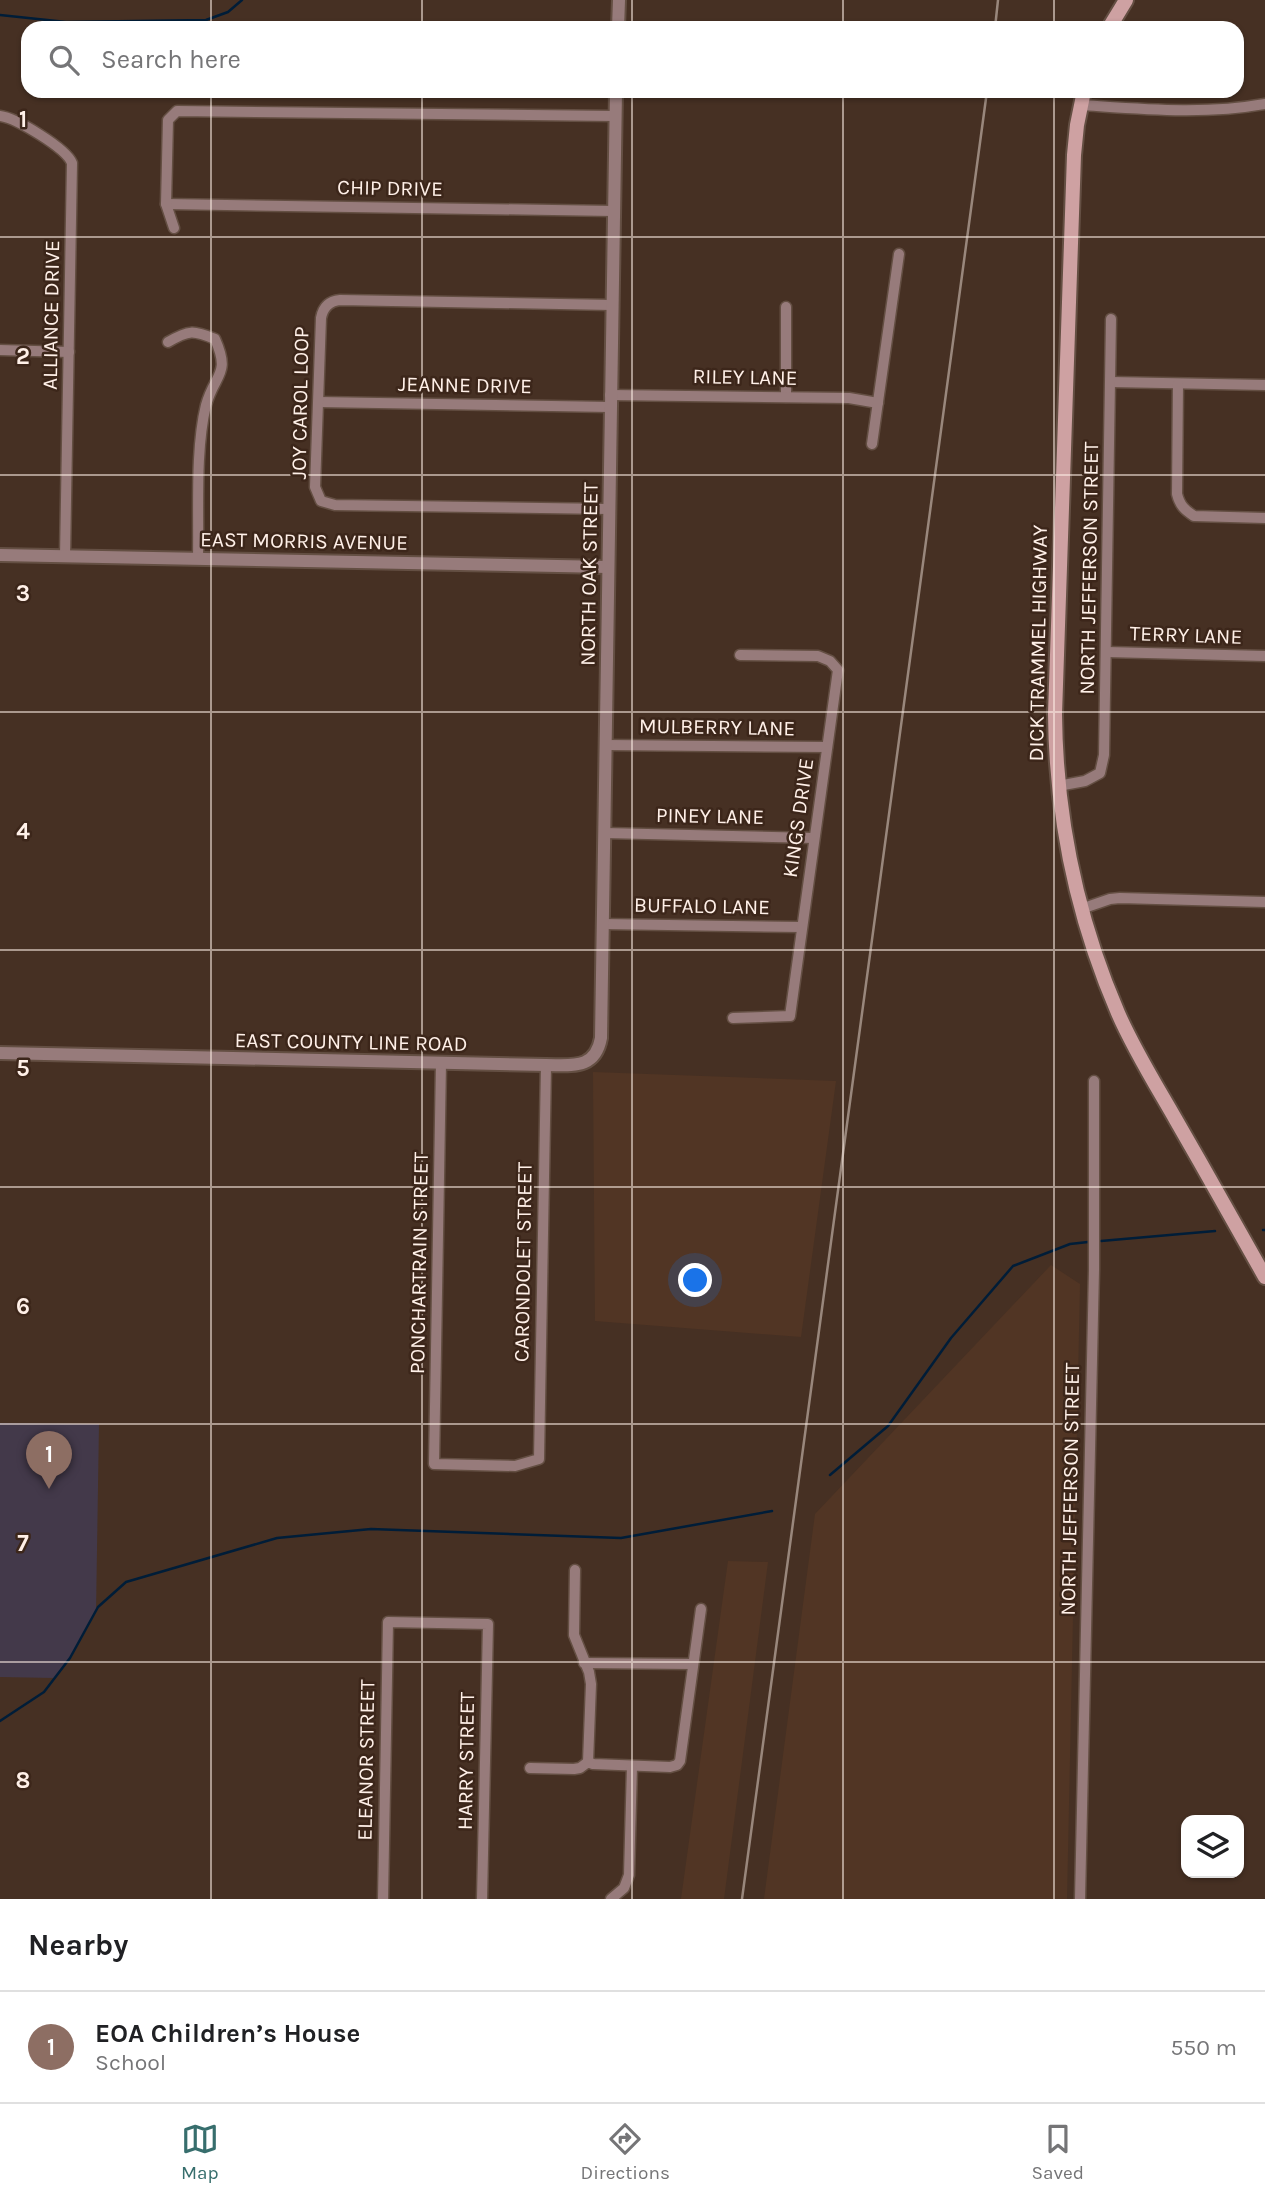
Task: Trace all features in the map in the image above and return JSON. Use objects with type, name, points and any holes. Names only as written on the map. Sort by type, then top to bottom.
[{"type":"main road","points":[[1113,21],[1126,0]]},
{"type":"main road","name":"DICK TRAMMEL HIGHWAY","points":[[1082,98],[1074,155],[1056,673],[1058,786],[1069,863],[1102,974],[1124,1026],[1265,1277]]},
{"type":"street","points":[[618,21],[619,0]]},
{"type":"street","name":"NORTH OAK STREET","points":[[594,1057],[601,1038],[616,98]]},
{"type":"street","points":[[1082,98],[1196,111],[1265,104]]},
{"type":"street","points":[[174,228],[166,204],[168,120],[177,111],[615,116]]},
{"type":"street","name":"ALLIANCE DRIVE","points":[[0,116],[11,119],[65,152],[72,163],[65,556]]},
{"type":"street","name":"CHIP DRIVE","points":[[166,204],[613,211]]},
{"type":"street","points":[[872,444],[899,254]]},
{"type":"street","name":"JOY CAROL LOOP","points":[[609,509],[335,505],[321,501],[315,487],[321,318],[325,307],[334,301],[611,305]]},
{"type":"street","points":[[786,307],[786,397]]},
{"type":"street","name":"NORTH JEFFERSON STREET","points":[[1058,786],[1085,781],[1100,773],[1103,766],[1111,319]]},
{"type":"street","points":[[169,342],[185,332],[200,333],[215,339],[223,356],[222,372],[207,401],[201,431],[198,558]]},
{"type":"street","points":[[0,350],[69,352]]},
{"type":"street","points":[[1111,382],[1265,385]]},
{"type":"street","points":[[1178,384],[1179,503],[1194,516],[1265,518]]},
{"type":"street","name":"RILEY LANE","points":[[610,401],[786,397],[849,398],[878,403]]},
{"type":"street","name":"JEANNE DRIVE","points":[[319,402],[610,401]]},
{"type":"street","name":"EAST MORRIS AVENUE","points":[[0,555],[608,567]]},
{"type":"street","name":"TERRY LANE","points":[[1107,652],[1265,656]]},
{"type":"street","name":"KINGS DRIVE","points":[[733,1018],[790,1016],[838,670],[830,661],[818,656],[740,654]]},
{"type":"street","name":"MULBERRY LANE","points":[[607,745],[827,747]]},
{"type":"street","name":"PINEY LANE","points":[[605,833],[814,838]]},
{"type":"street","points":[[1081,909],[1119,898],[1265,902]]},
{"type":"street","name":"BUFFALO LANE","points":[[603,924],[801,927]]},
{"type":"street","name":"EAST COUNTY LINE ROAD","points":[[0,1053],[546,1065],[576,1065],[594,1057]]},
{"type":"street","name":"PONCHARTRAIN STREET","points":[[441,1063],[435,1464],[515,1466],[539,1459]]},
{"type":"street","name":"CARONDOLET STREET","points":[[539,1459],[546,1065]]},
{"type":"street","name":"NORTH JEFFERSON STREET","points":[[1080,1899],[1094,1281],[1094,1081]]},
{"type":"street","points":[[575,1570],[574,1634],[591,1684],[587,1757],[593,1765],[670,1767],[678,1763],[701,1609]]},
{"type":"street","name":"HARRY STREET","points":[[388,1622],[488,1624],[482,1899]]},
{"type":"street","name":"ELEANOR STREET","points":[[383,1899],[388,1622]]},
{"type":"street","points":[[584,1663],[693,1664]]},
{"type":"street","points":[[530,1768],[574,1769],[589,1762]]},
{"type":"street","points":[[611,1899],[624,1888],[629,1875],[632,1766]]},
{"type":"shaded area","points":[[593,1072],[836,1081],[801,1337],[595,1321]]},
{"type":"shaded area","points":[[1051,1265],[1080,1284],[1067,1899],[764,1899],[815,1514]]},
{"type":"shaded area","points":[[0,1423],[99,1424],[96,1612],[70,1658],[55,1678],[0,1677]]},
{"type":"shaded area","points":[[728,1561],[768,1562],[724,1899],[681,1899]]},
{"type":"waterway","points":[[136,21],[206,20],[228,12],[242,0]]},
{"type":"waterway","points":[[0,15],[57,21]]},
{"type":"waterway","points":[[1101,1241],[1215,1231]]},
{"type":"waterway","points":[[830,1475],[888,1426],[951,1338],[1013,1266],[1070,1244],[1088,1242]]},
{"type":"waterway","points":[[0,1721],[44,1692],[70,1658],[98,1607],[126,1582],[277,1538],[371,1529],[621,1538],[772,1511]]},
{"type":"railway","points":[[996,21],[998,0]]},
{"type":"railway","points":[[742,1899],[986,98]]},
{"type":"place","name":"EOA Children’s House","points":[[49,1489]]}]
